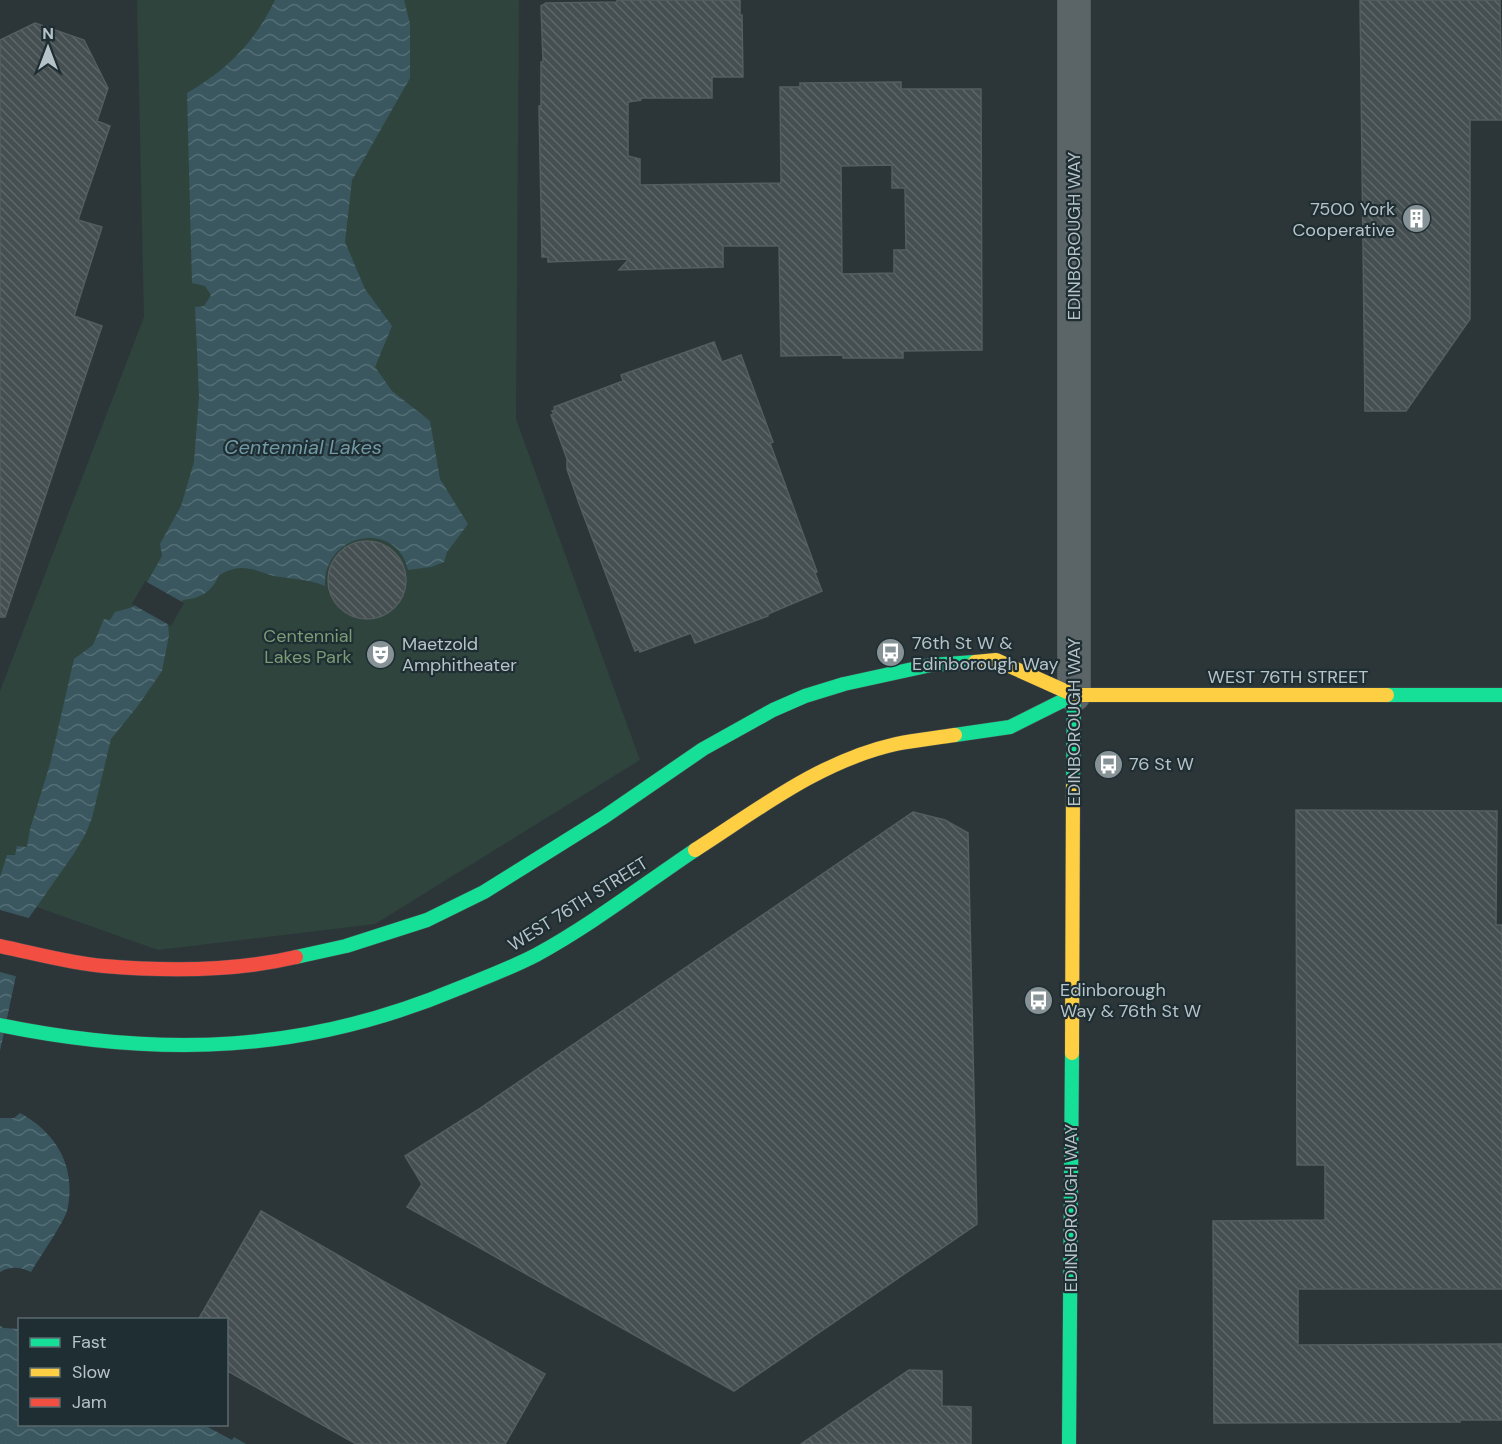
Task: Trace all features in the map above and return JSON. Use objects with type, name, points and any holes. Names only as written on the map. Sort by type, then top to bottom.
[{"type":"street","name":"EDINBOROUGH WAY","points":[[1070,1444],[1074,695],[1074,0]]},
{"type":"street","name":"WEST 76TH STREET","points":[[0,946],[103,966],[161,969],[220,967],[280,961],[317,953],[427,920],[512,876],[703,749],[773,710],[805,696],[844,684],[931,665],[996,660],[1074,695],[1502,695]]},
{"type":"street","name":"WEST 76TH STREET","points":[[0,1025],[42,1035],[128,1046],[192,1046],[253,1042],[329,1030],[373,1020],[411,1008],[524,962],[770,799],[818,773],[855,757],[896,744],[1010,727],[1074,695]]},
{"type":"green space","name":"Centennial Lakes Park","points":[[137,0],[519,0],[516,419],[640,760],[375,924],[158,950],[0,894],[0,691],[144,317]]},
{"type":"water","name":"Centennial Lakes","points":[[275,0],[404,0],[410,24],[410,78],[352,180],[345,242],[365,289],[392,326],[375,367],[392,391],[430,421],[440,479],[468,524],[447,552],[444,562],[431,567],[408,570],[401,554],[390,543],[376,538],[362,539],[347,544],[336,554],[328,568],[325,586],[239,568],[219,575],[213,586],[205,593],[183,600],[168,624],[169,635],[162,671],[111,739],[92,818],[85,835],[28,919],[0,1051],[0,877],[7,855],[15,855],[17,846],[27,847],[30,829],[50,764],[74,659],[93,645],[104,619],[110,620],[115,612],[133,607],[162,556],[160,544],[181,506],[194,462],[199,396],[195,307],[204,306],[211,295],[205,286],[192,283],[187,93],[215,75],[238,54],[258,29]]},
{"type":"water","points":[[20,1113],[44,1131],[61,1153],[69,1180],[67,1211],[31,1272],[16,1268],[0,1272],[0,1118],[14,1118]]},
{"type":"water","points":[[0,1326],[18,1329],[18,1426],[206,1426],[232,1440],[234,1437],[246,1444],[0,1444]]},
{"type":"pier","points":[[145,581],[184,603],[171,626],[132,604]]},
{"type":"pier","points":[[0,910],[32,919],[19,977],[0,972]]},
{"type":"building","points":[[617,0],[740,0],[740,15],[742,15],[743,77],[712,77],[712,98],[641,98],[641,100],[628,102],[628,156],[640,159],[640,185],[781,183],[780,87],[800,87],[800,83],[901,82],[901,89],[981,89],[982,350],[903,351],[903,358],[843,358],[843,355],[781,356],[779,246],[723,246],[723,267],[619,270],[629,259],[548,262],[548,257],[542,257],[539,106],[541,106],[541,62],[543,62],[541,6],[546,3],[617,2]],"holes":[[[892,165],[892,188],[905,188],[906,250],[894,250],[894,273],[842,274],[841,166]]]},
{"type":"building","name":"7500 York Cooperative","points":[[1360,0],[1500,0],[1502,120],[1470,120],[1470,319],[1406,411],[1365,411]]},
{"type":"building","points":[[35,23],[84,40],[108,88],[97,121],[110,126],[78,220],[102,227],[74,316],[102,326],[5,617],[0,617],[0,40]]},
{"type":"building","points":[[714,342],[722,362],[741,355],[773,442],[770,443],[822,591],[768,614],[768,616],[695,643],[691,633],[640,652],[639,649],[635,651],[567,469],[567,459],[551,415],[554,414],[552,411],[555,410],[554,407],[623,381],[621,375]]},
{"type":"building","name":"Maetzold Amphitheater","points":[[367,541],[382,544],[395,552],[403,565],[406,580],[403,595],[395,608],[382,616],[367,619],[352,616],[339,608],[331,595],[328,580],[331,565],[339,552],[352,544]]},
{"type":"building","points":[[1296,810],[1497,811],[1496,925],[1502,925],[1502,1289],[1298,1289],[1298,1345],[1502,1344],[1502,1420],[1214,1423],[1213,1221],[1325,1220],[1325,1165],[1297,1165]]},
{"type":"building","points":[[913,812],[945,820],[968,833],[977,1224],[734,1391],[407,1207],[422,1184],[405,1156],[476,1111]]},
{"type":"building","points":[[261,1211],[545,1374],[505,1444],[356,1444],[228,1371],[228,1318],[199,1318]]},
{"type":"building","points":[[909,1370],[942,1371],[942,1406],[971,1407],[971,1444],[801,1444]]},
{"type":"traffic: fast","points":[[296,957],[346,946],[427,920],[484,892],[604,817],[703,749],[773,710],[805,696],[844,684],[931,665],[975,662]]},
{"type":"traffic: fast","points":[[955,735],[1010,727],[1074,695]]},
{"type":"traffic: fast","points":[[1073,786],[1074,695]]},
{"type":"traffic: fast","points":[[1387,695],[1502,695]]},
{"type":"traffic: fast","points":[[0,1025],[60,1036],[175,1045],[232,1043],[288,1037],[344,1026],[400,1010],[457,989],[536,955],[597,918],[695,850]]},
{"type":"traffic: fast","points":[[1069,1444],[1072,1053]]},
{"type":"traffic: slow","points":[[975,662],[996,660],[1074,695],[1387,695]]},
{"type":"traffic: slow","points":[[695,850],[791,788],[842,762],[896,744],[955,735]]},
{"type":"traffic: slow","points":[[1072,1053],[1073,786]]},
{"type":"traffic: jam","points":[[0,946],[91,965],[151,969],[200,969],[250,965],[296,957]]},
{"type":"place","name":"7500 York Cooperative","points":[[1416,219]]},
{"type":"place","name":"76th St W & Edinborough Way","points":[[891,653]]},
{"type":"place","name":"Maetzold Amphitheater","points":[[381,654]]},
{"type":"place","name":"76 St W","points":[[1108,764]]},
{"type":"place","name":"Edinborough Way & 76th St W","points":[[1039,1000]]}]
